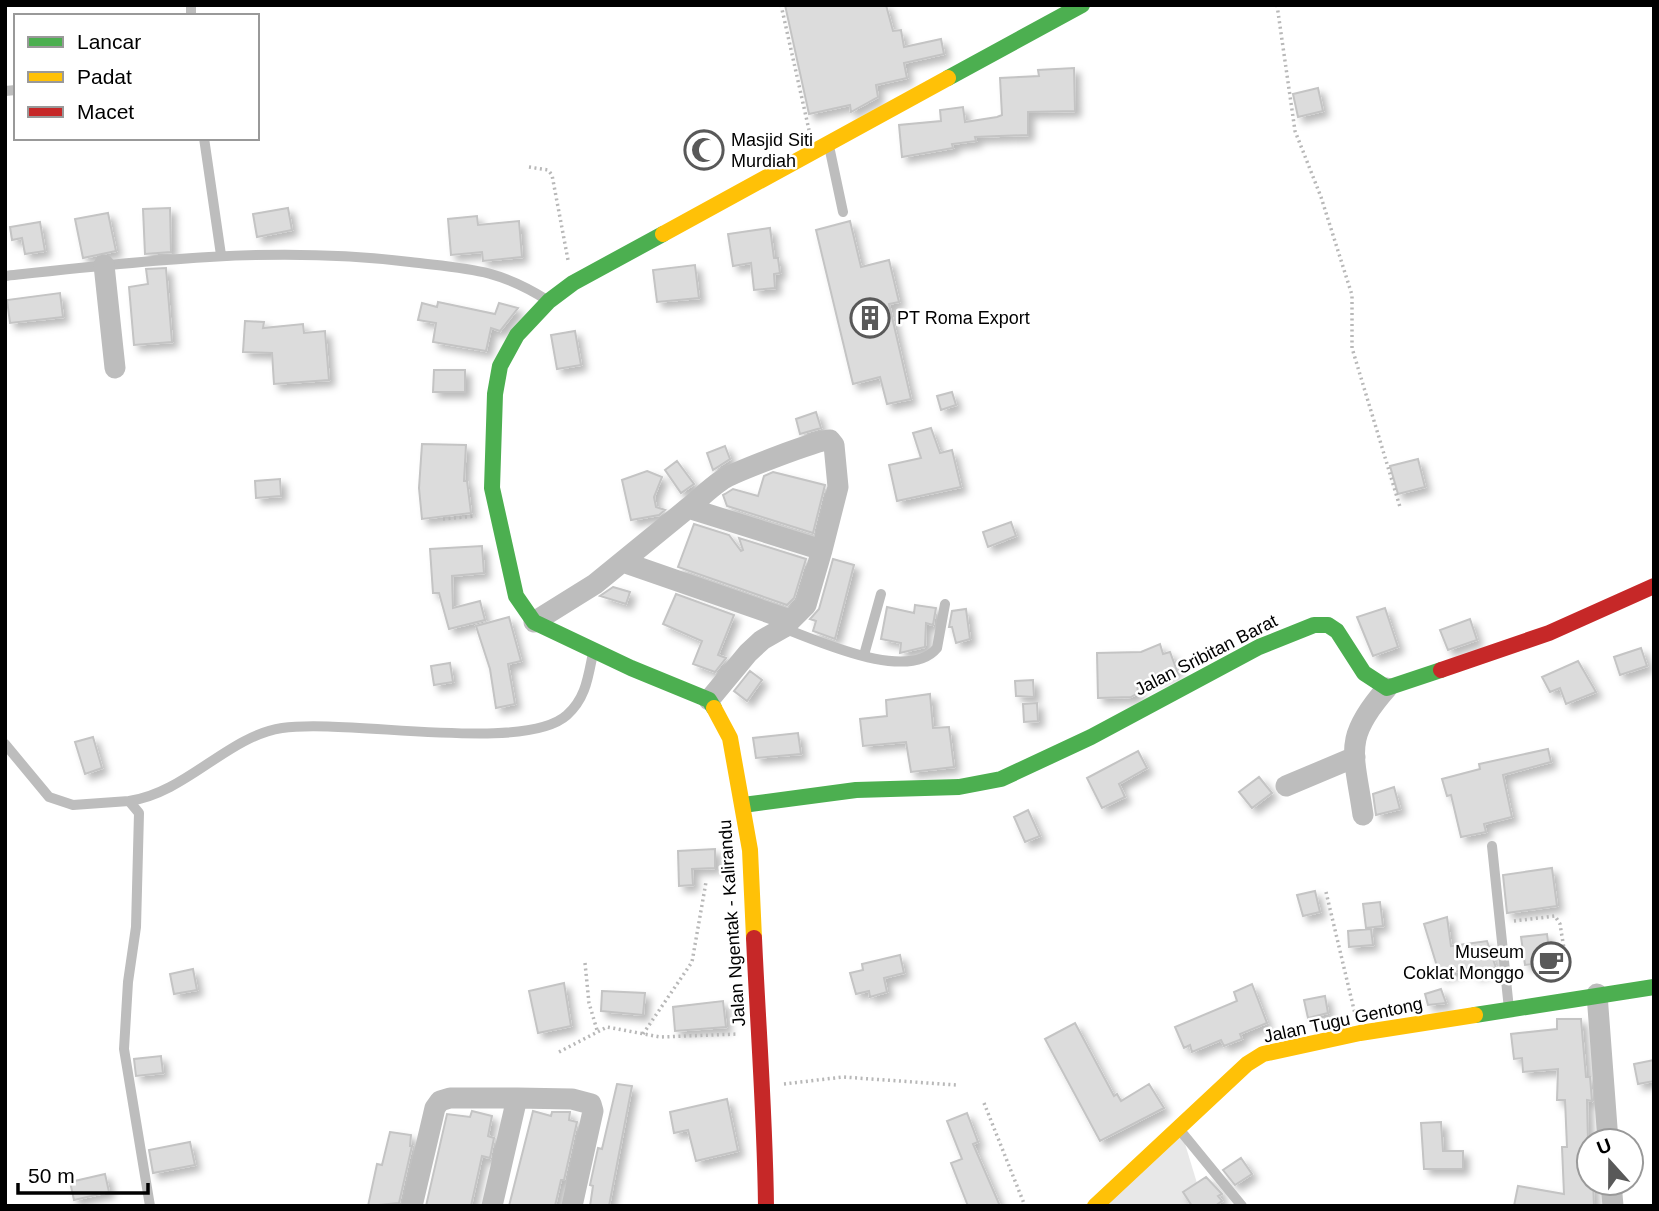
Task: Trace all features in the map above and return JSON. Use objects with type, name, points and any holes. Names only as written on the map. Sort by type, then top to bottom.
[{"type":"street","points":[[534,622],[623,562],[723,479],[744,469],[780,458],[820,440],[830,440],[834,444],[838,487],[806,605],[748,653],[709,700],[593,650],[534,622],[516,596],[492,488],[495,394],[500,366],[517,335],[549,301],[573,283],[1082,5]]},
{"type":"street","points":[[104,265],[115,368]]},
{"type":"street","points":[[688,508],[822,550]]},
{"type":"street","points":[[623,562],[786,624]]},
{"type":"street","points":[[1363,815],[1355,757],[1355,734],[1364,713],[1387,688],[1549,633],[1654,586]]},
{"type":"street","name":"Jalan Sribitan Barat","points":[[743,805],[856,790],[959,787],[1001,779],[1091,737],[1259,647],[1314,625],[1328,625],[1337,631],[1364,673],[1387,688]]},
{"type":"street","name":"Jalan Ngentak - Kalirandu","points":[[709,700],[730,738],[750,850],[758,1035],[764,1086],[766,1206]]},
{"type":"street","points":[[1286,786],[1355,757]]},
{"type":"street","name":"Jalan Tugu Gentong","points":[[1102,1203],[1247,1064],[1263,1054],[1360,1033],[1654,987]]},
{"type":"street","points":[[1597,994],[1607,1127]]},
{"type":"street","points":[[412,1206],[435,1108],[440,1101],[450,1098],[572,1099],[591,1104],[593,1111],[572,1206]]},
{"type":"street","points":[[492,1206],[517,1098]]},
{"type":"lane","points":[[204,140],[221,255]]},
{"type":"lane","points":[[829,144],[843,212]]},
{"type":"lane","points":[[5,276],[221,255],[345,254],[490,271],[516,281],[549,301]]},
{"type":"lane","points":[[864,655],[881,594]]},
{"type":"lane","points":[[786,624],[882,662],[931,655],[940,639],[946,604]]},
{"type":"lane","points":[[5,744],[49,797],[73,805],[129,801],[154,794],[251,739],[283,727],[370,726],[475,733],[529,731],[553,724],[567,716],[584,697],[593,650]]},
{"type":"lane","points":[[129,801],[139,813],[141,827],[136,927],[128,982],[124,1049],[150,1206]]},
{"type":"lane","points":[[1492,846],[1509,1009]]},
{"type":"lane","points":[[1179,1129],[1242,1206]]},
{"type":"path","points":[[781,5],[812,153]]},
{"type":"path","points":[[1277,5],[1294,131],[1321,197],[1352,295],[1352,348],[1400,507]]},
{"type":"path","points":[[529,167],[548,170],[552,175],[573,283]]},
{"type":"path","points":[[443,519],[499,513]]},
{"type":"path","points":[[643,1034],[692,962],[706,882]]},
{"type":"path","points":[[1326,892],[1360,1033]]},
{"type":"path","points":[[1501,922],[1555,916],[1560,924],[1565,954]]},
{"type":"path","points":[[585,963],[589,1003],[597,1030]]},
{"type":"path","points":[[559,1052],[597,1030],[612,1027],[643,1034],[688,1037],[734,1033],[758,1035]]},
{"type":"path","points":[[764,1086],[843,1077],[956,1085]]},
{"type":"path","points":[[984,1103],[1025,1206]]},
{"type":"shaded area","points":[[1182,1134],[1204,1206],[1101,1206]]},
{"type":"building","points":[[785,5],[886,5],[893,31],[901,30],[904,47],[941,39],[944,54],[904,63],[907,78],[876,85],[878,97],[851,112],[850,105],[809,114]]},
{"type":"building","points":[[1074,68],[1075,111],[1028,112],[1028,135],[975,137],[976,141],[952,144],[953,148],[902,157],[899,125],[941,121],[940,110],[963,107],[965,122],[997,117],[1002,115],[1000,78],[1039,76],[1038,70]]},
{"type":"building","points":[[1318,88],[1323,111],[1298,117],[1293,94]]},
{"type":"building","points":[[170,208],[171,252],[145,254],[143,209]]},
{"type":"building","points":[[288,208],[292,230],[257,237],[253,214]]},
{"type":"building","points":[[108,213],[116,251],[83,258],[75,219]]},
{"type":"building","points":[[477,216],[478,225],[519,221],[522,257],[483,261],[482,252],[451,255],[448,219]]},
{"type":"building","name":"PT Roma Export","points":[[850,221],[861,267],[889,260],[899,302],[889,304],[911,399],[887,404],[880,377],[853,384],[816,230]]},
{"type":"building","points":[[40,222],[45,251],[25,254],[22,238],[12,240],[10,227]]},
{"type":"building","points":[[770,228],[774,258],[778,258],[780,273],[774,274],[775,288],[754,290],[751,263],[733,266],[728,234]]},
{"type":"building","points":[[695,265],[699,298],[657,302],[653,270]]},
{"type":"building","points":[[166,268],[172,342],[134,345],[129,287],[148,284],[146,269]]},
{"type":"building","points":[[60,293],[63,317],[10,323],[7,300]]},
{"type":"building","points":[[438,302],[495,314],[499,303],[518,308],[500,331],[491,328],[486,351],[433,342],[436,323],[418,320],[422,303],[437,307]]},
{"type":"building","points":[[245,321],[264,322],[263,328],[303,324],[304,333],[325,331],[329,380],[274,384],[272,353],[243,352]]},
{"type":"building","points":[[575,331],[581,365],[557,369],[551,335]]},
{"type":"building","points":[[434,370],[465,370],[465,392],[433,392]]},
{"type":"building","points":[[952,392],[956,405],[941,410],[937,396]]},
{"type":"building","points":[[816,412],[821,428],[800,434],[796,419]]},
{"type":"building","points":[[931,428],[940,453],[952,450],[961,487],[897,501],[889,465],[921,458],[913,433]]},
{"type":"building","points":[[422,444],[466,445],[464,481],[467,481],[471,513],[422,519],[419,488]]},
{"type":"building","points":[[725,446],[730,459],[713,470],[707,453]]},
{"type":"building","points":[[1418,459],[1425,487],[1398,494],[1390,466]]},
{"type":"building","points":[[677,461],[694,484],[681,493],[665,470]]},
{"type":"building","points":[[647,471],[662,477],[654,497],[656,507],[665,510],[659,515],[631,520],[622,480]]},
{"type":"building","points":[[773,472],[825,485],[813,533],[727,506],[723,495],[733,489],[758,496],[764,476]]},
{"type":"building","points":[[280,479],[281,496],[256,498],[255,481]]},
{"type":"building","points":[[1011,522],[1016,536],[988,547],[983,532]]},
{"type":"building","points":[[694,524],[729,535],[741,551],[743,550],[739,538],[806,559],[794,598],[787,605],[678,567]]},
{"type":"building","points":[[482,546],[484,573],[452,576],[453,608],[480,601],[485,620],[449,629],[439,593],[433,593],[430,549]]},
{"type":"building","points":[[833,559],[854,565],[835,639],[813,631],[816,621],[810,619],[819,609]]},
{"type":"building","points":[[613,587],[630,592],[626,604],[600,596]]},
{"type":"building","points":[[676,594],[734,615],[718,655],[726,658],[715,672],[693,664],[702,641],[663,624]]},
{"type":"building","points":[[915,605],[936,608],[933,625],[926,623],[925,647],[900,653],[901,643],[881,639],[887,607],[914,613]]},
{"type":"building","points":[[1385,608],[1398,647],[1373,656],[1357,617]]},
{"type":"building","points":[[966,609],[970,639],[956,643],[952,627],[949,627],[952,611]]},
{"type":"building","points":[[509,617],[521,661],[508,664],[515,704],[496,708],[490,669],[476,626]]},
{"type":"building","points":[[1470,619],[1477,640],[1448,650],[1440,630]]},
{"type":"building","points":[[1160,644],[1163,654],[1170,652],[1177,671],[1137,685],[1138,693],[1131,697],[1098,698],[1097,653],[1141,652]]},
{"type":"building","points":[[1641,648],[1647,666],[1620,675],[1614,657]]},
{"type":"building","points":[[1578,661],[1596,692],[1566,704],[1560,688],[1550,692],[1542,677]]},
{"type":"building","points":[[450,663],[453,682],[434,685],[431,666]]},
{"type":"building","points":[[750,671],[762,680],[747,701],[734,691]]},
{"type":"building","points":[[1033,680],[1034,697],[1016,696],[1015,681]]},
{"type":"building","points":[[930,694],[933,728],[949,727],[954,767],[911,772],[906,742],[863,746],[860,719],[887,716],[886,700]]},
{"type":"building","points":[[1037,703],[1038,721],[1024,722],[1023,704]]},
{"type":"building","points":[[798,733],[801,754],[756,758],[753,738]]},
{"type":"building","points":[[93,737],[102,768],[85,774],[75,742]]},
{"type":"building","points":[[1548,749],[1551,762],[1503,775],[1512,817],[1484,824],[1486,832],[1461,837],[1451,795],[1447,796],[1442,779],[1480,769],[1479,764]]},
{"type":"building","points":[[1138,751],[1147,768],[1119,784],[1125,797],[1102,808],[1087,778]]},
{"type":"building","points":[[1259,777],[1272,793],[1252,808],[1239,792]]},
{"type":"building","points":[[1394,787],[1400,809],[1376,815],[1373,794]]},
{"type":"building","points":[[1028,810],[1040,836],[1025,842],[1014,817]]},
{"type":"building","points":[[715,849],[715,868],[692,869],[693,885],[679,886],[678,851]]},
{"type":"building","points":[[1552,868],[1557,906],[1507,913],[1503,875]]},
{"type":"building","points":[[1315,891],[1320,912],[1303,916],[1297,895]]},
{"type":"building","points":[[1380,902],[1383,926],[1366,928],[1363,904]]},
{"type":"building","points":[[1447,917],[1451,946],[1487,941],[1496,968],[1475,975],[1472,967],[1440,976],[1424,924]]},
{"type":"building","points":[[1371,929],[1373,945],[1349,947],[1348,931]]},
{"type":"building","points":[[1547,934],[1551,962],[1525,965],[1521,937]]},
{"type":"building","points":[[900,955],[904,973],[884,978],[887,992],[870,997],[869,991],[856,994],[850,973],[863,970],[862,964]]},
{"type":"building","points":[[193,969],[197,990],[174,994],[170,974]]},
{"type":"building","points":[[564,983],[571,1026],[538,1033],[529,991]]},
{"type":"building","points":[[1252,984],[1267,1023],[1240,1034],[1242,1039],[1224,1046],[1221,1040],[1192,1052],[1190,1045],[1184,1048],[1175,1027],[1237,1001],[1234,992]]},
{"type":"building","points":[[1441,989],[1446,1003],[1428,1005],[1425,994]]},
{"type":"building","points":[[602,991],[645,993],[643,1015],[601,1011]]},
{"type":"building","points":[[1325,996],[1328,1013],[1308,1018],[1304,1000]]},
{"type":"building","points":[[723,1001],[726,1027],[675,1031],[673,1007]]},
{"type":"building","points":[[1557,1019],[1581,1019],[1586,1077],[1590,1077],[1592,1101],[1587,1100],[1588,1127],[1575,1127],[1575,1197],[1594,1197],[1594,1206],[1514,1206],[1518,1186],[1564,1194],[1562,1147],[1567,1147],[1565,1100],[1557,1100],[1558,1069],[1523,1072],[1522,1058],[1514,1059],[1511,1034],[1557,1029]]},
{"type":"building","points":[[1075,1023],[1114,1096],[1117,1094],[1121,1101],[1149,1084],[1164,1108],[1100,1141],[1045,1039]]},
{"type":"building","points":[[161,1056],[163,1073],[136,1076],[134,1059]]},
{"type":"building","points":[[1654,1060],[1654,1081],[1638,1084],[1634,1064]]},
{"type":"building","points":[[617,1084],[632,1086],[609,1206],[590,1206],[593,1186],[590,1185],[598,1148],[602,1149]]},
{"type":"building","points":[[727,1099],[738,1151],[696,1161],[688,1130],[674,1133],[670,1112]]},
{"type":"building","points":[[472,1111],[492,1116],[488,1136],[494,1138],[490,1158],[482,1156],[471,1206],[426,1206],[447,1114],[470,1117]]},
{"type":"building","points":[[533,1111],[551,1116],[552,1112],[570,1112],[569,1120],[577,1122],[564,1180],[561,1180],[555,1206],[509,1206]]},
{"type":"building","points":[[967,1113],[978,1142],[973,1144],[1000,1206],[968,1206],[951,1163],[962,1159],[947,1121]]},
{"type":"building","points":[[1441,1122],[1443,1151],[1463,1151],[1463,1169],[1424,1169],[1421,1123]]},
{"type":"building","points":[[390,1132],[411,1135],[412,1146],[399,1203],[368,1206],[377,1164],[382,1165]]},
{"type":"building","points":[[190,1142],[195,1165],[153,1173],[149,1150]]},
{"type":"building","points":[[1241,1158],[1252,1174],[1235,1185],[1223,1170]]},
{"type":"building","points":[[105,1174],[109,1192],[74,1200],[70,1182]]},
{"type":"building","points":[[1206,1177],[1222,1194],[1218,1196],[1222,1201],[1215,1206],[1192,1206],[1183,1192]]},
{"type":"traffic: fast","points":[[948,78],[1082,5]]},
{"type":"traffic: fast","points":[[663,234],[573,283],[549,301],[517,335],[500,366],[495,394],[492,488],[516,596],[534,622],[631,668],[709,700],[714,708]]},
{"type":"traffic: fast","points":[[743,805],[856,790],[959,787],[1001,779],[1091,737],[1259,647],[1314,625],[1328,625],[1337,631],[1364,673],[1387,688],[1441,670]]},
{"type":"traffic: fast","points":[[1475,1015],[1654,987]]},
{"type":"traffic: slow","points":[[663,234],[948,78]]},
{"type":"traffic: slow","points":[[714,708],[730,738],[750,850],[754,938]]},
{"type":"traffic: slow","points":[[1095,1206],[1247,1064],[1263,1054],[1360,1033],[1475,1015]]},
{"type":"traffic: jam","points":[[1441,670],[1549,633],[1654,586]]},
{"type":"traffic: jam","points":[[754,938],[766,1206]]},
{"type":"place","name":"Masjid Siti Murdiah","points":[[704,150]]},
{"type":"place","name":"PT Roma Export","points":[[870,318]]},
{"type":"place","name":"Museum Coklat Monggo","points":[[1551,962]]}]
